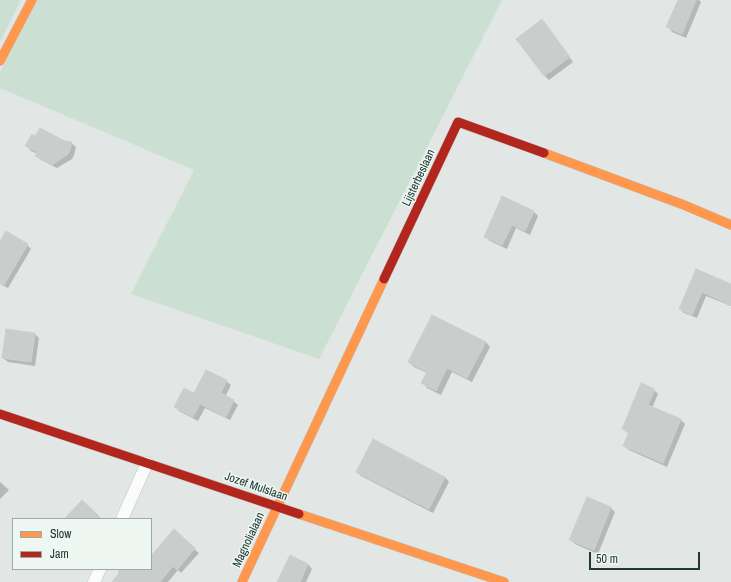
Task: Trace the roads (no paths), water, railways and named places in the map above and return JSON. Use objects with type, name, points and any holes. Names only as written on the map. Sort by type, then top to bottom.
[{"type":"street","points":[[0,61],[32,0]]},
{"type":"street","name":"Lijsterbeslaan","points":[[278,508],[458,122],[684,205],[731,225]]},
{"type":"street","name":"Jozef Mulslaan","points":[[0,414],[278,508],[504,582]]},
{"type":"street","points":[[122,518],[147,463]]},
{"type":"street","name":"Magnolialaan","points":[[242,582],[278,508]]},
{"type":"street","points":[[94,582],[100,570]]}]
